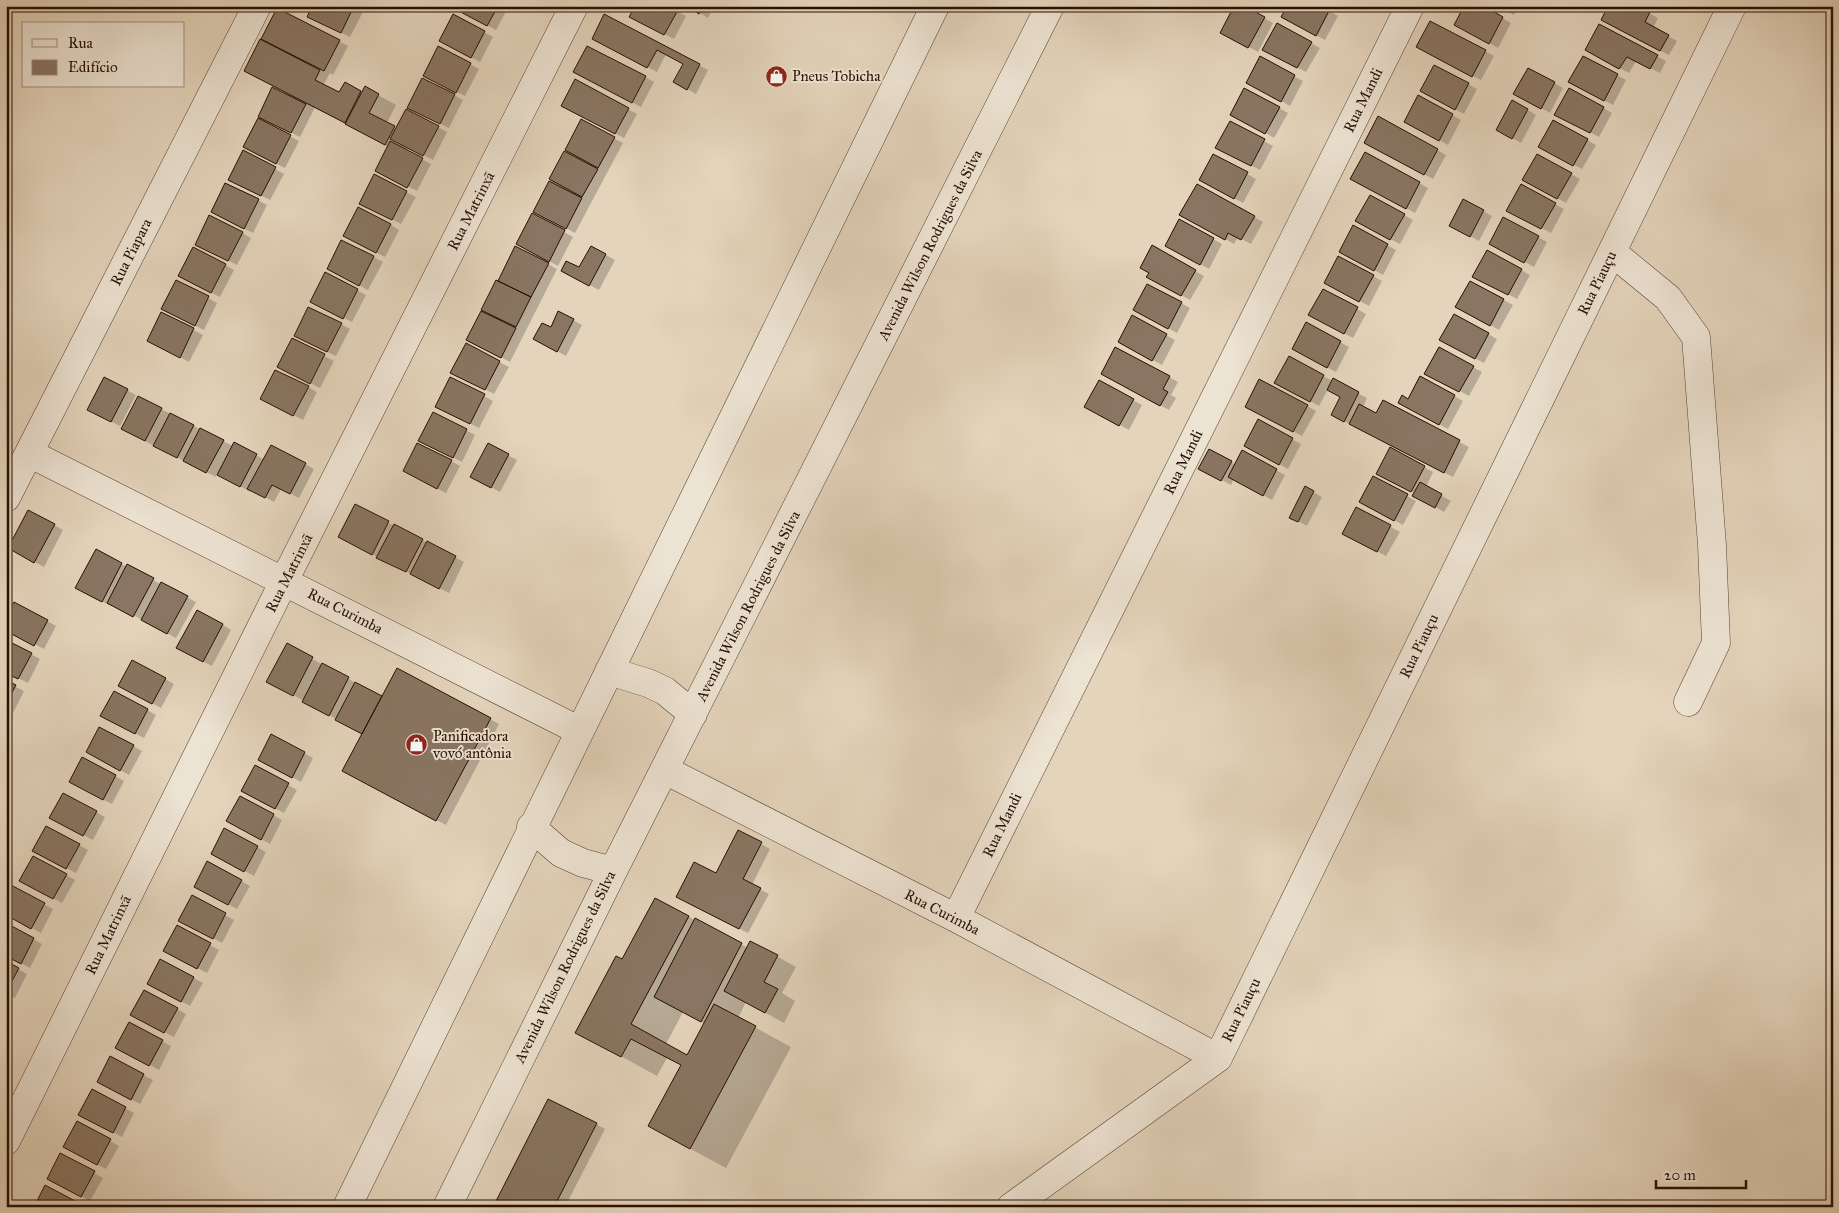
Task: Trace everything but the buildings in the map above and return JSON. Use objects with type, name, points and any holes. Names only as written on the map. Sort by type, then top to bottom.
[{"type":"street","name":"Rua Piapara","points":[[6,498],[257,6]]},
{"type":"street","name":"Rua Matrinxã","points":[[6,1141],[284,581],[574,6]]},
{"type":"street","points":[[347,1207],[531,827],[935,6]]},
{"type":"street","name":"Avenida Wilson Rodrigues da Silva","points":[[447,1207],[613,871],[1050,6]]},
{"type":"street","name":"Rua Mandi","points":[[956,918],[1410,6]]},
{"type":"street","name":"Rua Piauçu","points":[[1011,1207],[1218,1058],[1732,6]]},
{"type":"street","points":[[1612,252],[1668,298],[1696,337],[1712,545],[1716,643],[1688,702]]},
{"type":"street","name":"Rua Curimba","points":[[29,452],[580,730]]},
{"type":"street","points":[[609,670],[648,683],[665,691],[693,714]]},
{"type":"street","name":"Rua Curimba","points":[[665,770],[956,918],[1218,1058]]},
{"type":"street","points":[[531,827],[561,853],[583,863],[613,871]]},
{"type":"place","name":"Pneus Tobicha","points":[[776,76]]},
{"type":"place","name":"Panificadora vovó antônia","points":[[417,745]]}]
